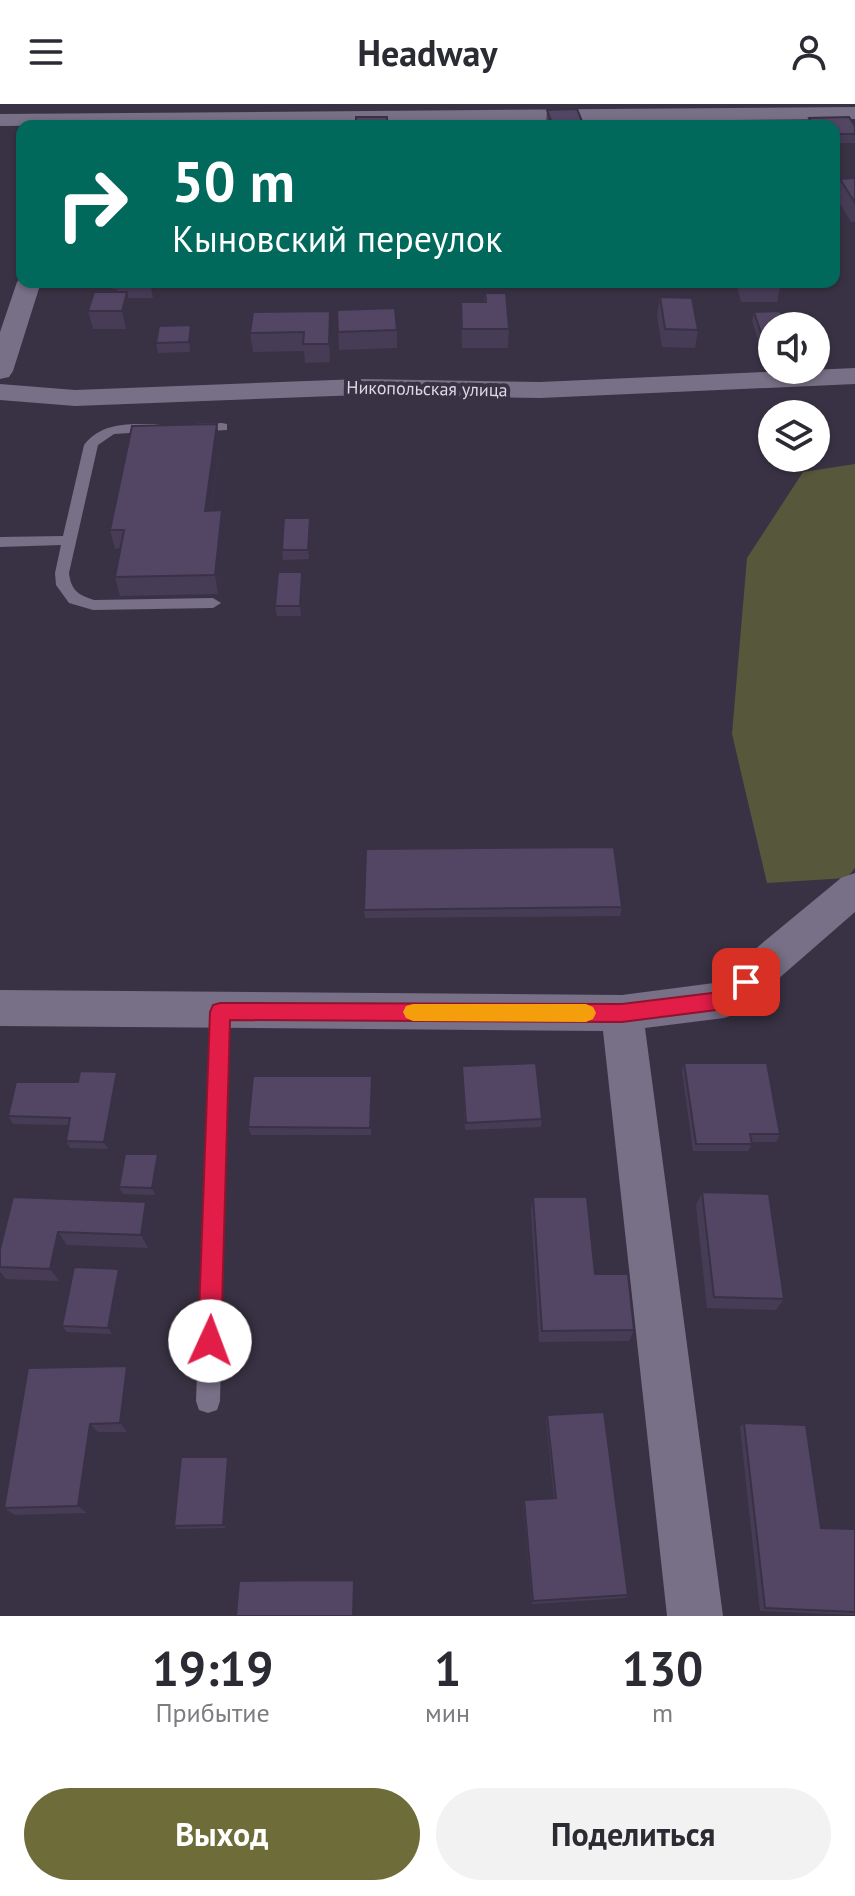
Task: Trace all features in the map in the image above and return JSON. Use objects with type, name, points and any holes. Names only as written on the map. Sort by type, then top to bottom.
[{"type":"street","points":[[0,120],[83,116],[756,120],[855,113]]},
{"type":"street","points":[[0,371],[27,288]]},
{"type":"street","name":"Никопольская улица","points":[[0,392],[75,398],[360,387],[540,390],[855,376]]},
{"type":"street","points":[[0,1008],[622,1013],[724,1000],[855,889]]},
{"type":"street","points":[[622,1013],[695,1616]]},
{"type":"lane","points":[[213,603],[93,605],[74,599],[63,585],[62,573],[91,445],[96,436],[110,430],[222,427]]},
{"type":"lane","points":[[0,542],[69,540]]},
{"type":"lane","points":[[208,1401],[220,1012]]},
{"type":"green space","points":[[855,464],[855,868],[847,878],[767,883],[732,734],[747,558],[803,472],[830,472],[830,468]]},
{"type":"building","points":[[577,109],[582,120],[551,120],[547,110]]},
{"type":"building","points":[[356,117],[387,117],[387,120],[356,120]]},
{"type":"building","points":[[849,117],[855,126],[855,134],[840,134],[840,120],[809,118]]},
{"type":"building","points":[[855,178],[855,203],[840,179]]},
{"type":"building","points":[[94,292],[127,292],[122,311],[88,311]]},
{"type":"building","points":[[485,293],[506,293],[509,329],[462,329],[461,302],[486,302]]},
{"type":"building","points":[[660,297],[692,298],[698,330],[665,329]]},
{"type":"building","points":[[395,308],[397,330],[338,332],[337,310]]},
{"type":"building","points":[[330,311],[329,344],[303,344],[304,332],[250,333],[253,312]]},
{"type":"building","points":[[191,325],[189,342],[156,343],[159,326]]},
{"type":"building","points":[[217,424],[205,511],[222,510],[215,575],[115,577],[124,530],[110,530],[132,426]]},
{"type":"building","points":[[284,518],[310,518],[308,550],[282,550]]},
{"type":"building","points":[[278,572],[302,572],[300,606],[275,606]]},
{"type":"building","points":[[614,847],[622,907],[364,910],[366,849]]},
{"type":"building","points":[[536,1063],[542,1119],[466,1123],[462,1066]]},
{"type":"building","points":[[684,1063],[767,1063],[780,1134],[750,1134],[752,1144],[696,1144]]},
{"type":"building","points":[[80,1071],[117,1072],[104,1142],[66,1141],[70,1118],[8,1116],[16,1082],[78,1082]]},
{"type":"building","points":[[253,1076],[372,1076],[370,1128],[248,1127]]},
{"type":"building","points":[[125,1154],[158,1154],[152,1188],[119,1187]]},
{"type":"building","points":[[702,1192],[769,1194],[784,1299],[714,1297]]},
{"type":"building","points":[[13,1197],[146,1202],[141,1235],[58,1232],[50,1269],[0,1267],[0,1249]]},
{"type":"building","points":[[533,1197],[587,1197],[595,1274],[628,1274],[634,1330],[542,1331]]},
{"type":"building","points":[[74,1267],[119,1269],[108,1328],[62,1326]]},
{"type":"building","points":[[127,1366],[120,1423],[90,1424],[78,1506],[4,1508],[28,1368]]},
{"type":"building","points":[[604,1412],[628,1595],[533,1601],[524,1500],[556,1498],[547,1415]]},
{"type":"building","points":[[744,1423],[806,1425],[821,1528],[855,1529],[855,1612],[765,1608]]},
{"type":"building","points":[[181,1457],[228,1457],[223,1525],[174,1526]]},
{"type":"building","points":[[354,1580],[353,1616],[236,1616],[239,1581]]},
{"type":"slow traffic","points":[[413,1012],[586,1013]]},
{"type":"route","points":[[210,1341],[220,1012],[622,1013],[724,1000],[746,982]]}]
